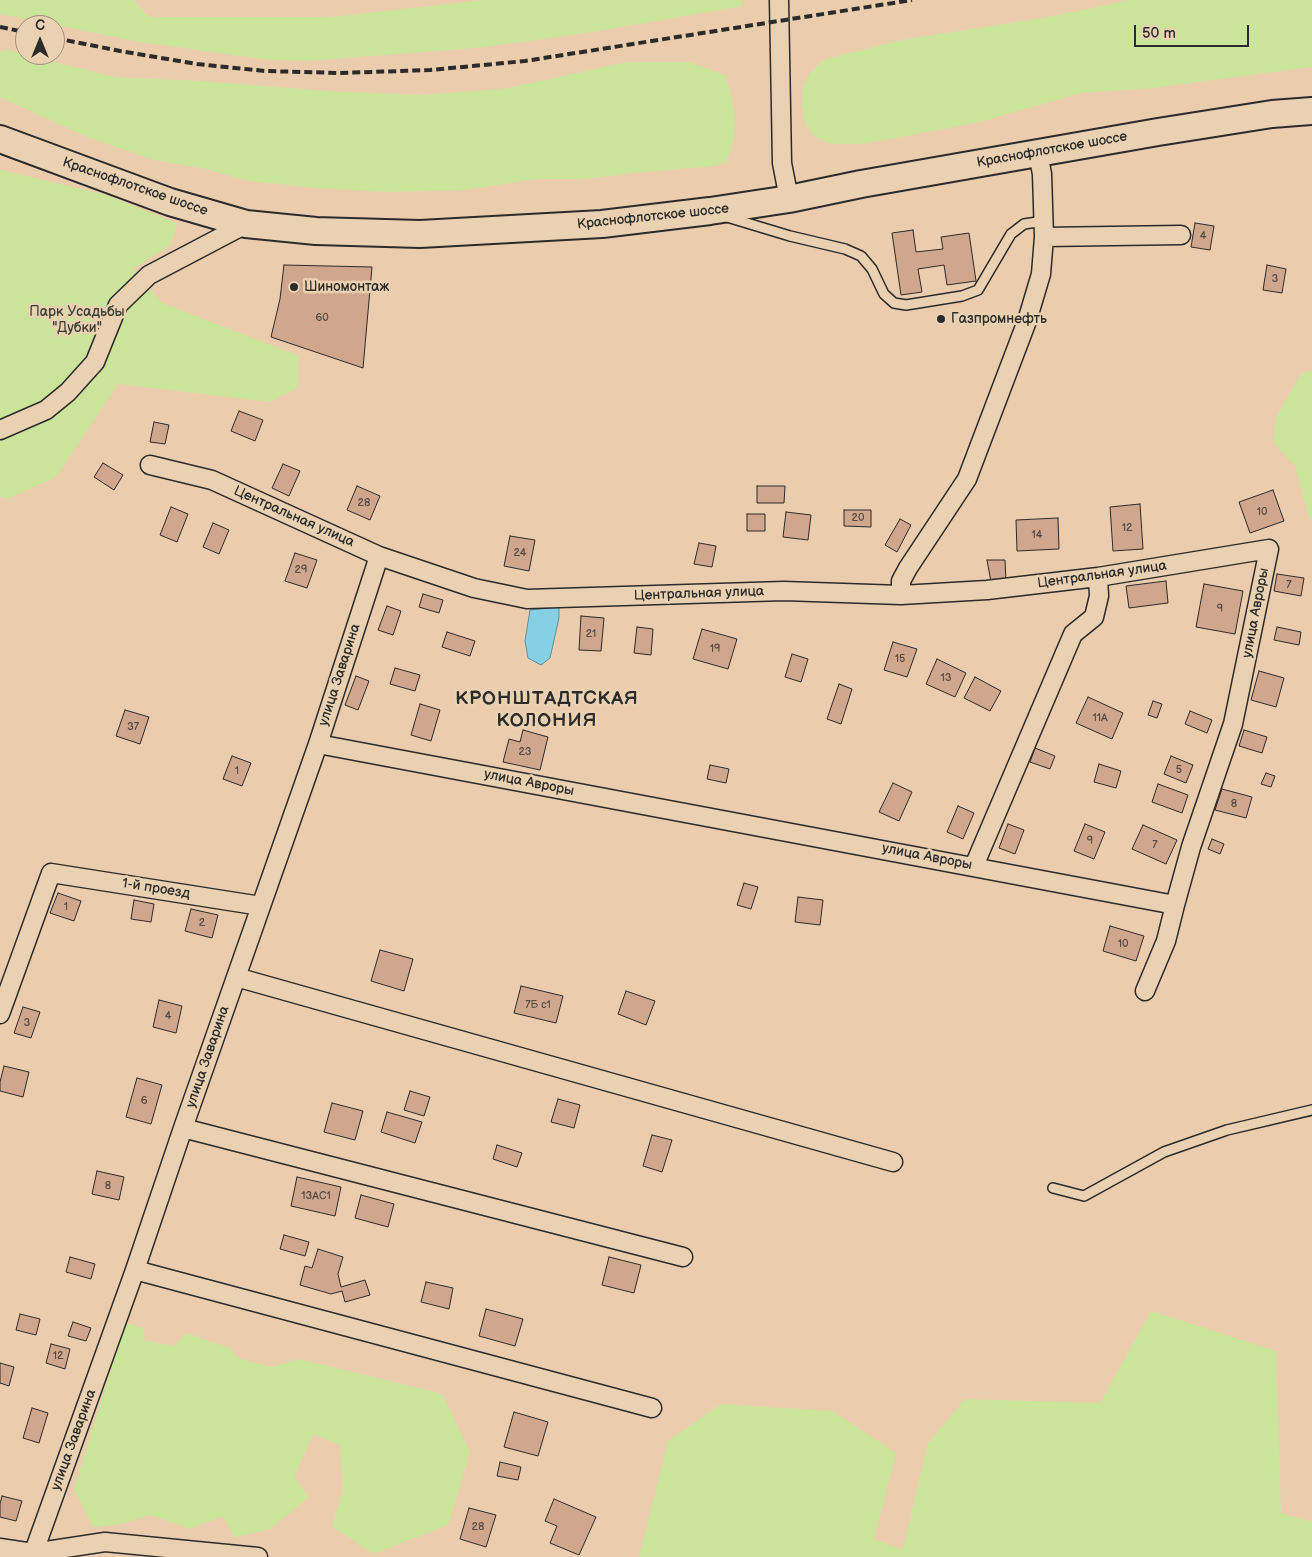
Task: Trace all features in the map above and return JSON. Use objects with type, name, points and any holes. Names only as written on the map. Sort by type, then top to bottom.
[{"type":"main road","name":"Краснофлотское шоссе","points":[[0,139],[170,202],[246,224],[316,231],[420,234],[602,224],[710,211],[789,199],[861,184],[1272,114],[1312,111]]},
{"type":"street","points":[[779,0],[782,163],[789,199]]},
{"type":"street","points":[[901,595],[901,581],[908,568],[967,479],[1027,321],[1041,274],[1044,229],[1042,174],[1038,153]]},
{"type":"street","points":[[0,430],[46,410],[68,392],[95,362],[118,305],[149,275],[246,224]]},
{"type":"street","points":[[1044,229],[1181,236]]},
{"type":"street","name":"Центральная улица","points":[[150,465],[212,480],[379,556],[474,588],[527,600],[784,591],[901,595],[987,590],[1098,577],[1268,549]]},
{"type":"street","name":"улица Авроры","points":[[318,744],[1175,905],[1191,847],[1233,724],[1268,549]]},
{"type":"street","name":"улица Заварина","points":[[32,1555],[135,1270],[318,744],[379,556]]},
{"type":"street","points":[[974,866],[1073,634],[1094,617],[1099,596],[1098,577]]},
{"type":"street","name":"1-й проезд","points":[[0,1014],[51,873],[261,906]]},
{"type":"street","points":[[1145,991],[1166,942],[1175,905]]},
{"type":"street","points":[[236,977],[893,1162]]},
{"type":"street","points":[[183,1128],[683,1257]]},
{"type":"street","points":[[135,1270],[652,1408]]},
{"type":"street","points":[[0,1548],[32,1555],[105,1542],[258,1557]]},
{"type":"lane","points":[[710,211],[790,236],[845,249],[861,256],[872,268],[884,294],[894,303],[906,305],[962,296],[978,290],[1011,234],[1024,224],[1044,229]]},
{"type":"lane","points":[[1054,1188],[1084,1196],[1164,1152],[1227,1130],[1312,1110]]},
{"type":"green space","points":[[0,0],[133,0],[149,17],[330,17],[484,0],[741,0],[743,6],[586,33],[477,48],[305,61],[269,60],[139,42],[65,27],[65,15],[15,15],[15,17],[0,14]]},
{"type":"green space","points":[[1130,0],[1312,0],[1312,67],[1153,88],[1081,93],[980,122],[862,144],[831,144],[814,136],[805,124],[802,107],[802,88],[810,74],[822,60],[901,40],[1048,17]]},
{"type":"green space","points":[[0,51],[15,52],[15,65],[65,65],[114,77],[419,95],[503,89],[627,62],[689,62],[725,75],[731,93],[735,121],[733,142],[727,162],[714,166],[587,179],[535,179],[465,190],[390,192],[315,188],[248,181],[206,169],[154,160],[87,137],[0,97]]},
{"type":"green space","name":"Парк Усадьбы \"Дубки\"","points":[[0,170],[103,194],[177,223],[171,245],[133,269],[162,303],[299,356],[297,388],[270,402],[118,384],[56,477],[5,500],[0,496]]},
{"type":"green space","points":[[1312,371],[1312,520],[1309,517],[1295,466],[1273,442],[1277,415],[1302,373]]},
{"type":"green space","points":[[1151,1311],[1276,1351],[1281,1513],[1312,1522],[1312,1557],[639,1557],[668,1441],[721,1404],[832,1411],[896,1453],[874,1539],[903,1550],[928,1443],[965,1399],[1100,1403]]},
{"type":"green space","points":[[125,1323],[143,1328],[145,1341],[174,1346],[186,1333],[229,1348],[240,1359],[272,1367],[299,1359],[442,1394],[470,1452],[448,1525],[373,1554],[332,1526],[343,1490],[340,1445],[313,1434],[294,1477],[309,1497],[270,1529],[235,1537],[222,1516],[190,1529],[150,1515],[117,1525],[93,1527],[74,1490]]},
{"type":"water","points":[[559,607],[559,618],[550,658],[541,665],[528,658],[525,641],[530,610]]},
{"type":"building","points":[[1195,223],[1214,226],[1210,250],[1191,247]]},
{"type":"building","points":[[913,230],[916,252],[943,249],[941,237],[969,233],[976,281],[947,285],[944,265],[918,269],[922,292],[901,295],[892,233]]},
{"type":"building","points":[[284,265],[372,267],[363,368],[271,337],[280,299]]},
{"type":"building","points":[[1267,265],[1286,269],[1282,293],[1263,290]]},
{"type":"building","points":[[239,411],[263,420],[255,441],[231,431]]},
{"type":"building","points":[[154,422],[169,425],[165,444],[150,442]]},
{"type":"building","points":[[103,463],[123,475],[114,490],[94,477]]},
{"type":"building","points":[[283,464],[300,471],[289,496],[272,488]]},
{"type":"building","points":[[357,486],[380,496],[370,520],[347,510]]},
{"type":"building","points":[[757,486],[785,486],[784,503],[757,503]]},
{"type":"building","points":[[1273,490],[1284,521],[1250,533],[1239,502]]},
{"type":"building","points":[[1140,504],[1143,549],[1113,551],[1110,507]]},
{"type":"building","points":[[171,507],[188,514],[177,542],[160,535]]},
{"type":"building","points":[[844,510],[871,510],[871,527],[844,526]]},
{"type":"building","points":[[786,512],[811,515],[808,540],[783,537]]},
{"type":"building","points":[[747,514],[765,514],[765,531],[747,531]]},
{"type":"building","points":[[1058,518],[1059,549],[1017,551],[1016,520]]},
{"type":"building","points":[[900,519],[911,525],[897,552],[885,545]]},
{"type":"building","points":[[213,523],[229,530],[219,554],[203,547]]},
{"type":"building","points":[[510,536],[535,540],[529,571],[504,566]]},
{"type":"building","points":[[699,543],[716,546],[712,567],[694,564]]},
{"type":"building","points":[[295,553],[317,560],[307,588],[285,581]]},
{"type":"building","points":[[987,560],[1005,560],[1006,582],[991,582]]},
{"type":"building","points":[[1277,574],[1304,578],[1301,596],[1274,591]]},
{"type":"building","points":[[1166,581],[1168,603],[1129,608],[1126,586]]},
{"type":"building","points":[[1204,584],[1243,591],[1235,634],[1196,627]]},
{"type":"building","points":[[423,594],[443,600],[439,613],[419,607]]},
{"type":"building","points":[[387,606],[401,611],[393,635],[378,630]]},
{"type":"building","points":[[581,616],[604,618],[601,651],[579,650]]},
{"type":"building","points":[[637,627],[653,629],[651,655],[634,653]]},
{"type":"building","points":[[1277,627],[1301,632],[1299,645],[1274,640]]},
{"type":"building","points":[[702,629],[737,639],[728,669],[693,659]]},
{"type":"building","points":[[447,632],[475,641],[470,656],[442,647]]},
{"type":"building","points":[[893,642],[917,649],[907,677],[884,670]]},
{"type":"building","points":[[792,654],[808,659],[801,682],[785,677]]},
{"type":"building","points":[[937,659],[966,673],[955,697],[926,684]]},
{"type":"building","points":[[395,668],[420,675],[415,691],[390,684]]},
{"type":"building","points":[[1259,671],[1284,678],[1276,707],[1251,700]]},
{"type":"building","points":[[356,676],[369,681],[358,710],[345,705]]},
{"type":"building","points":[[975,677],[1001,691],[990,711],[964,698]]},
{"type":"building","points":[[839,684],[852,689],[841,724],[827,719]]},
{"type":"building","points":[[1088,697],[1123,713],[1112,739],[1076,723]]},
{"type":"building","points":[[1153,701],[1162,704],[1157,718],[1148,715]]},
{"type":"building","points":[[420,704],[440,710],[431,741],[411,735]]},
{"type":"building","points":[[125,710],[149,717],[140,744],[116,736]]},
{"type":"building","points":[[1190,711],[1212,720],[1207,733],[1185,724]]},
{"type":"building","points":[[523,730],[548,737],[540,770],[503,762],[509,739],[520,742]]},
{"type":"building","points":[[1244,730],[1267,737],[1262,753],[1239,746]]},
{"type":"building","points":[[1035,748],[1055,756],[1050,769],[1030,762]]},
{"type":"building","points":[[232,756],[251,763],[242,786],[223,779]]},
{"type":"building","points":[[1171,756],[1193,765],[1186,783],[1164,774]]},
{"type":"building","points":[[1099,764],[1121,771],[1116,788],[1094,782]]},
{"type":"building","points":[[710,765],[729,769],[726,783],[707,779]]},
{"type":"building","points":[[1266,773],[1275,776],[1271,787],[1261,784]]},
{"type":"building","points":[[893,783],[912,792],[899,821],[879,812]]},
{"type":"building","points":[[1158,784],[1188,795],[1182,813],[1152,802]]},
{"type":"building","points":[[1222,789],[1252,797],[1246,818],[1215,810]]},
{"type":"building","points":[[958,806],[974,813],[963,839],[947,832]]},
{"type":"building","points":[[1008,824],[1024,830],[1015,854],[999,848]]},
{"type":"building","points":[[1085,824],[1105,832],[1094,859],[1074,851]]},
{"type":"building","points":[[1143,825],[1177,840],[1166,864],[1132,849]]},
{"type":"building","points":[[1212,839],[1224,844],[1220,854],[1208,849]]},
{"type":"building","points":[[744,883],[758,887],[751,909],[737,905]]},
{"type":"building","points":[[58,893],[81,901],[74,921],[50,913]]},
{"type":"building","points":[[798,897],[823,900],[820,925],[795,922]]},
{"type":"building","points":[[134,900],[154,904],[151,922],[131,919]]},
{"type":"building","points":[[191,909],[218,915],[212,938],[185,931]]},
{"type":"building","points":[[1110,926],[1144,936],[1136,961],[1103,951]]},
{"type":"building","points":[[380,950],[413,959],[404,991],[371,981]]},
{"type":"building","points":[[521,986],[563,996],[556,1023],[514,1013]]},
{"type":"building","points":[[626,991],[655,1001],[646,1025],[618,1014]]},
{"type":"building","points":[[159,1000],[182,1006],[176,1033],[153,1027]]},
{"type":"building","points":[[23,1007],[40,1012],[31,1038],[14,1033]]},
{"type":"building","points":[[4,1066],[29,1072],[23,1097],[0,1091]]},
{"type":"building","points":[[137,1078],[162,1085],[151,1124],[126,1117]]},
{"type":"building","points":[[410,1091],[430,1097],[424,1116],[404,1110]]},
{"type":"building","points":[[558,1099],[580,1105],[574,1128],[551,1122]]},
{"type":"building","points":[[332,1103],[363,1111],[355,1140],[324,1132]]},
{"type":"building","points":[[387,1112],[422,1122],[415,1143],[381,1132]]},
{"type":"building","points":[[652,1135],[672,1140],[662,1172],[643,1166]]},
{"type":"building","points":[[497,1145],[522,1153],[517,1167],[493,1159]]},
{"type":"building","points":[[97,1171],[124,1177],[119,1200],[92,1194]]},
{"type":"building","points":[[297,1177],[341,1187],[335,1216],[291,1206]]},
{"type":"building","points":[[361,1195],[394,1204],[388,1227],[355,1218]]},
{"type":"building","points":[[284,1235],[309,1242],[305,1256],[280,1249]]},
{"type":"building","points":[[318,1249],[343,1257],[338,1274],[341,1287],[365,1280],[370,1295],[345,1302],[342,1291],[331,1294],[300,1285],[305,1266],[312,1268]]},
{"type":"building","points":[[70,1257],[95,1264],[91,1279],[66,1272]]},
{"type":"building","points":[[609,1257],[641,1265],[634,1293],[602,1285]]},
{"type":"building","points":[[426,1282],[453,1288],[449,1309],[421,1302]]},
{"type":"building","points":[[486,1309],[523,1319],[515,1346],[479,1336]]},
{"type":"building","points":[[20,1314],[40,1319],[36,1335],[16,1330]]},
{"type":"building","points":[[73,1322],[91,1328],[86,1341],[68,1336]]},
{"type":"building","points":[[51,1344],[70,1349],[65,1369],[46,1363]]},
{"type":"building","points":[[0,1363],[14,1367],[9,1386],[0,1383]]},
{"type":"building","points":[[32,1408],[48,1413],[39,1443],[23,1438]]},
{"type":"building","points":[[514,1412],[548,1422],[538,1456],[504,1447]]},
{"type":"building","points":[[500,1462],[521,1467],[518,1480],[497,1476]]},
{"type":"building","points":[[2,1496],[22,1501],[16,1521],[0,1517]]},
{"type":"building","points":[[554,1499],[596,1517],[579,1555],[550,1543],[557,1526],[545,1521]]},
{"type":"building","points":[[469,1508],[496,1515],[486,1547],[460,1539]]},
{"type":"railway","points":[[65,40],[197,64],[265,71],[340,73],[430,70],[525,61],[912,0]]},
{"type":"railway","points":[[0,27],[15,30]]},
{"type":"place","name":"Шиномонтаж","points":[[294,287]]},
{"type":"place","name":"Газпромнефть","points":[[941,319]]},
{"type":"district","name":"КРОНШТАДТСКАЯ КОЛОНИЯ","points":[[547,710]]}]
